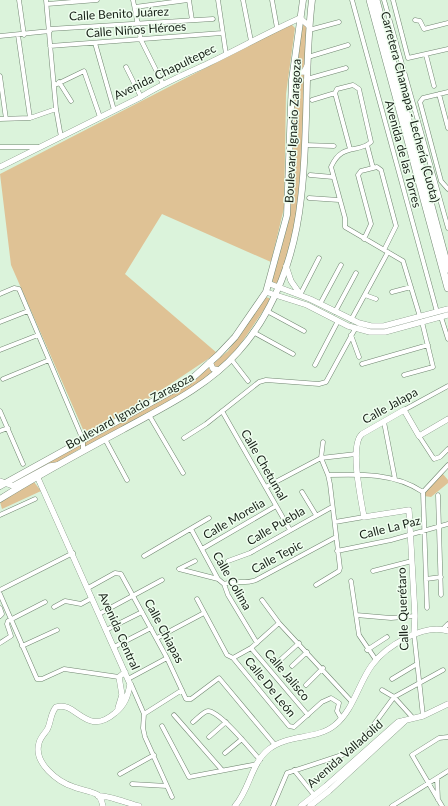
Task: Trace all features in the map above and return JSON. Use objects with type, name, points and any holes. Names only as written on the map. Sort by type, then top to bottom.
[{"type":"highway","name":"Carretera Chamapa - Lechería (Cuota)","points":[[370,0],[448,288]]},
{"type":"highway","name":"Carretera Chamapa - Lechería (Cuota)","points":[[376,0],[448,269]]},
{"type":"main road","name":"Boulevard Ignacio Zaragoza","points":[[1,482],[83,440],[177,388],[210,362],[236,337],[266,292],[270,284],[289,204],[294,61],[303,0]]},
{"type":"main road","name":"Boulevard Ignacio Zaragoza","points":[[0,499],[37,476],[194,389],[231,359],[253,332],[267,311],[276,296],[286,266],[301,198],[309,28],[312,0]]},
{"type":"street","points":[[19,0],[24,35]]},
{"type":"street","points":[[61,137],[56,109],[47,2],[97,0]]},
{"type":"street","points":[[133,0],[141,40],[163,84]]},
{"type":"street","points":[[135,7],[161,2],[189,0],[192,20]]},
{"type":"street","points":[[218,0],[226,54]]},
{"type":"street","points":[[243,0],[252,41]]},
{"type":"street","points":[[272,0],[277,28]]},
{"type":"street","name":"Avenida de las Torres","points":[[352,0],[437,312]]},
{"type":"street","name":"Avenida de las Torres","points":[[384,0],[448,228]]},
{"type":"street","points":[[393,0],[408,58],[448,49]]},
{"type":"street","points":[[300,18],[309,28],[339,22]]},
{"type":"street","name":"Avenida Chapultepec","points":[[0,167],[141,97],[163,84],[300,18]]},
{"type":"street","name":"Calle Benito Juárez","points":[[0,36],[24,35],[50,30],[213,19]]},
{"type":"street","points":[[415,20],[420,21],[424,28],[448,23]]},
{"type":"street","name":"Calle Niños Héroes","points":[[50,46],[222,34]]},
{"type":"street","points":[[18,35],[30,118]]},
{"type":"street","points":[[95,43],[114,110]]},
{"type":"street","points":[[294,61],[297,69],[302,73],[305,70],[308,60],[348,45]]},
{"type":"street","points":[[426,55],[434,86]]},
{"type":"street","points":[[126,67],[141,97]]},
{"type":"street","points":[[307,79],[346,68]]},
{"type":"street","points":[[55,85],[84,71],[100,117]]},
{"type":"street","points":[[0,76],[6,119]]},
{"type":"street","points":[[59,82],[71,101]]},
{"type":"street","points":[[312,100],[335,93],[337,89],[353,85],[358,86],[371,142],[367,145],[350,148],[340,154],[332,165],[333,177],[345,220],[345,228],[400,258],[405,264],[433,367],[404,375]]},
{"type":"street","points":[[448,92],[423,98],[420,104],[441,181],[448,189]]},
{"type":"street","points":[[335,93],[350,148]]},
{"type":"street","points":[[439,94],[448,128]]},
{"type":"street","points":[[0,119],[30,118],[56,109]]},
{"type":"street","points":[[304,145],[334,146]]},
{"type":"street","points":[[367,145],[373,168]]},
{"type":"street","points":[[0,147],[41,147]]},
{"type":"street","points":[[351,320],[365,295],[396,226],[381,170],[377,167],[361,171],[358,175],[371,224],[364,239]]},
{"type":"street","points":[[310,175],[333,177]]},
{"type":"street","points":[[309,198],[340,200]]},
{"type":"street","points":[[300,295],[319,258]]},
{"type":"street","points":[[320,304],[341,265]]},
{"type":"street","points":[[286,266],[291,281],[300,295]]},
{"type":"street","points":[[335,312],[356,273]]},
{"type":"street","points":[[270,284],[300,295],[351,320],[366,325],[378,327],[409,323]]},
{"type":"street","points":[[392,292],[411,287]]},
{"type":"street","points":[[0,294],[17,288],[83,440],[83,451]]},
{"type":"street","points":[[266,292],[307,305],[355,329],[378,333],[409,323],[446,314]]},
{"type":"street","points":[[365,295],[376,299]]},
{"type":"street","points":[[0,322],[28,311]]},
{"type":"street","points":[[267,311],[304,331]]},
{"type":"street","points":[[421,320],[437,312],[446,314]]},
{"type":"street","points":[[446,314],[448,339]]},
{"type":"street","points":[[315,365],[338,321]]},
{"type":"street","points":[[184,438],[206,424],[262,380],[319,384],[326,382],[355,329]]},
{"type":"street","points":[[253,332],[293,354]]},
{"type":"street","points":[[0,350],[38,335]]},
{"type":"street","points":[[352,335],[359,357]]},
{"type":"street","points":[[362,364],[428,345]]},
{"type":"street","points":[[231,359],[248,381]]},
{"type":"street","points":[[3,379],[49,360]]},
{"type":"street","points":[[210,362],[213,369],[219,370]]},
{"type":"street","name":"Calle Jalapa","points":[[356,454],[358,437],[448,386]]},
{"type":"street","points":[[0,410],[23,464]]},
{"type":"street","points":[[404,410],[434,459],[440,457],[448,449]]},
{"type":"street","name":"Calle Chetumal","points":[[222,411],[290,530]]},
{"type":"street","points":[[149,415],[183,473]]},
{"type":"street","points":[[419,436],[448,420]]},
{"type":"street","points":[[384,422],[395,479]]},
{"type":"street","points":[[0,431],[8,428]]},
{"type":"street","points":[[105,439],[127,480]]},
{"type":"street","points":[[316,585],[339,571],[340,568],[328,475],[321,458],[323,442]]},
{"type":"street","points":[[266,487],[321,458],[356,454],[364,517],[335,522]]},
{"type":"street","points":[[1,482],[15,486],[50,466],[57,465]]},
{"type":"street","points":[[427,608],[423,530],[423,492],[448,465]]},
{"type":"street","points":[[328,475],[358,474],[395,479],[414,486],[423,492]]},
{"type":"street","name":"Avenida Central","points":[[37,476],[73,553],[144,714],[144,733],[172,797]]},
{"type":"street","points":[[302,492],[316,514]]},
{"type":"street","points":[[438,496],[441,595]]},
{"type":"street","points":[[0,515],[35,499]]},
{"type":"street","name":"Calle Morelia","points":[[202,549],[276,506]]},
{"type":"street","name":"Calle Puebla","points":[[228,561],[250,552],[316,514],[332,507]]},
{"type":"street","name":"Calle Querétaro","points":[[364,517],[409,510],[415,616],[414,633],[423,716]]},
{"type":"street","points":[[144,556],[209,518]]},
{"type":"street","name":"Calle La Paz","points":[[337,551],[390,540],[448,524]]},
{"type":"street","name":"Calle Colima","points":[[191,529],[218,579],[224,584],[228,595],[256,643]]},
{"type":"street","name":"Calle Tepic","points":[[224,584],[235,581],[246,582],[256,580],[336,537]]},
{"type":"street","points":[[0,590],[73,553]]},
{"type":"street","points":[[195,561],[180,568],[180,570],[218,579]]},
{"type":"street","points":[[373,571],[412,561]]},
{"type":"street","name":"Calle Chiapas","points":[[88,588],[118,573],[134,595],[188,700],[219,678],[275,745]]},
{"type":"street","points":[[426,579],[441,577]]},
{"type":"street","points":[[99,614],[162,580]]},
{"type":"street","points":[[351,581],[359,635],[367,650],[376,660]]},
{"type":"street","points":[[0,594],[35,676],[39,680],[64,669],[119,677],[125,672]]},
{"type":"street","points":[[54,606],[66,601],[81,604],[92,598]]},
{"type":"street","name":"Calle De León","points":[[197,599],[227,655],[233,658],[291,728],[308,715]]},
{"type":"street","points":[[262,600],[279,623],[323,668],[352,702]]},
{"type":"street","points":[[0,643],[11,638],[7,624],[11,619],[45,602]]},
{"type":"street","points":[[0,608],[2,614],[0,616]]},
{"type":"street","points":[[106,630],[142,612]]},
{"type":"street","points":[[157,638],[204,614]]},
{"type":"street","points":[[356,615],[391,618],[415,616]]},
{"type":"street","points":[[233,658],[251,648],[279,623]]},
{"type":"street","points":[[235,806],[241,799],[258,762],[275,745],[330,728],[342,718],[376,660],[414,633],[428,629],[446,630],[448,624]]},
{"type":"street","points":[[114,647],[151,628]]},
{"type":"street","points":[[22,646],[57,630]]},
{"type":"street","points":[[367,650],[387,637]]},
{"type":"street","points":[[278,662],[299,643]]},
{"type":"street","name":"Calle Jalisco","points":[[251,648],[308,715]]},
{"type":"street","points":[[292,666],[307,652]]},
{"type":"street","points":[[138,806],[114,800],[106,795],[98,796],[63,783],[51,774],[41,759],[38,750],[39,741],[48,728],[52,713],[59,706],[68,708],[95,722],[103,721],[117,712],[124,705],[129,681],[167,658]]},
{"type":"street","points":[[392,679],[417,664]]},
{"type":"street","points":[[306,685],[323,668]]},
{"type":"street","points":[[273,806],[287,773],[334,759],[356,747],[394,697],[443,670]]},
{"type":"street","points":[[117,712],[122,695],[119,677]]},
{"type":"street","points":[[144,714],[182,690]]},
{"type":"street","points":[[382,690],[394,697],[413,718]]},
{"type":"street","points":[[308,715],[322,702],[331,698],[339,703],[338,711],[342,718]]},
{"type":"street","name":"Avenida Valladolid","points":[[301,806],[398,722],[423,716],[448,704]]},
{"type":"street","points":[[193,722],[208,711],[226,722],[242,739],[258,762]]},
{"type":"street","points":[[174,715],[222,770]]},
{"type":"street","name":"Avenida Valladolid","points":[[310,806],[329,791],[405,721]]},
{"type":"street","points":[[209,737],[226,722]]},
{"type":"street","points":[[162,726],[189,777],[258,762]]},
{"type":"street","points":[[442,806],[412,755],[439,738],[448,737]]},
{"type":"street","points":[[226,753],[242,739]]},
{"type":"street","points":[[120,774],[154,756]]},
{"type":"street","points":[[294,770],[314,795]]},
{"type":"street","points":[[392,806],[448,770]]},
{"type":"street","points":[[437,778],[438,800]]},
{"type":"street","points":[[132,784],[167,786]]},
{"type":"street","points":[[98,796],[104,806],[114,800]]},
{"type":"shaded area","points":[[302,23],[308,26],[305,66],[301,69],[297,67]]},
{"type":"shaded area","points":[[291,24],[295,28],[286,94],[284,208],[271,262],[162,214],[125,274],[217,353],[139,405],[85,434],[11,265],[0,174]]},
{"type":"shaded area","points":[[296,73],[305,73],[299,208],[280,282],[276,284],[272,281],[289,219]]},
{"type":"shaded area","points":[[265,297],[269,298],[270,301],[233,355],[216,370],[212,364],[228,351]]},
{"type":"shaded area","points":[[209,365],[209,369],[214,372],[199,383],[151,412],[85,447],[84,441],[169,394]]},
{"type":"shaded area","points":[[81,443],[81,448],[56,463],[15,484],[8,483]]},
{"type":"shaded area","points":[[442,473],[448,480],[448,483],[431,497],[424,496],[424,493]]},
{"type":"shaded area","points":[[34,482],[41,491],[2,509],[0,502]]}]
